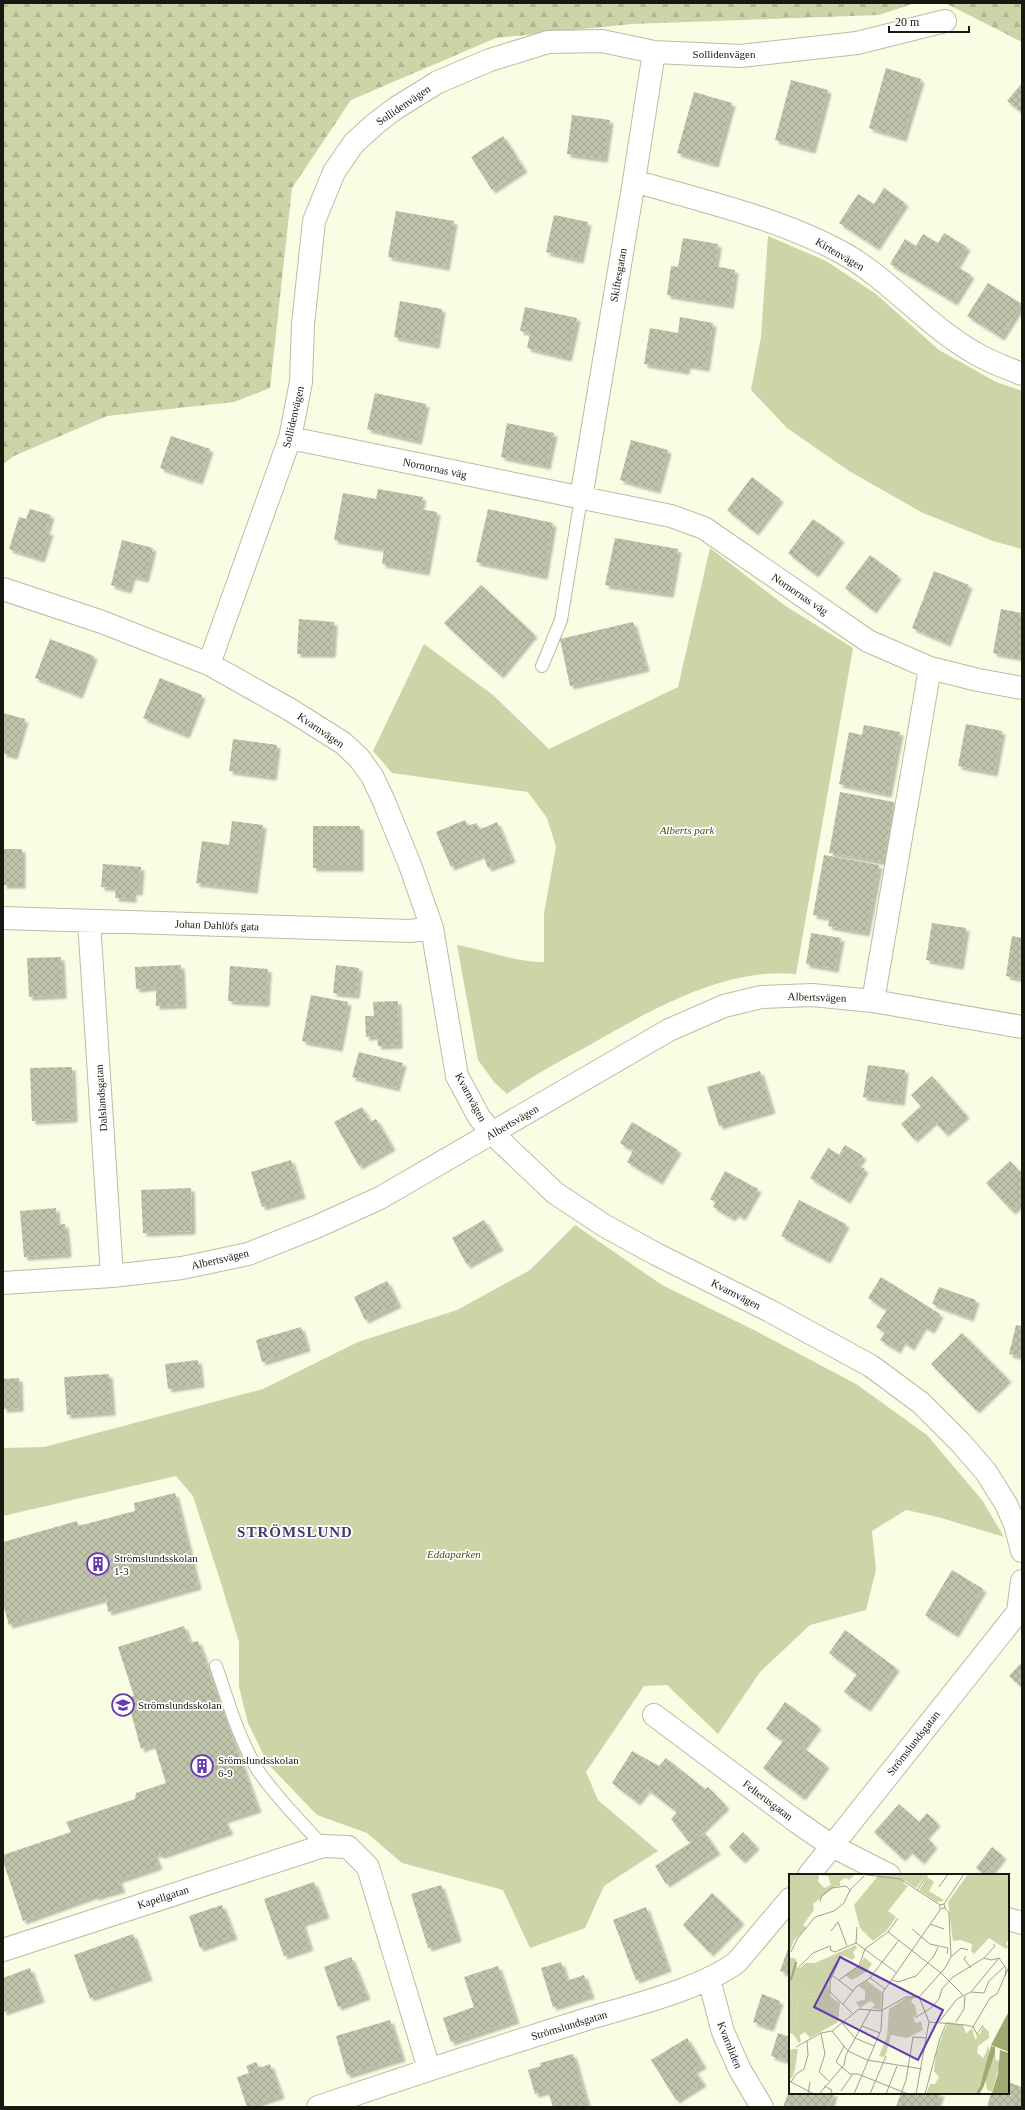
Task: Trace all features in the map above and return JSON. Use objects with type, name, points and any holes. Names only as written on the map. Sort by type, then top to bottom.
[{"type":"street","name":"Sollidenvägen","points":[[209,664],[290,438],[301,382],[303,324],[314,221],[334,172],[354,143],[375,124],[396,108],[438,82],[490,60],[548,42],[602,41],[654,52],[741,56],[856,43],[945,21]]},
{"type":"street","name":"Skiftesgatan","points":[[581,498],[654,52]]},
{"type":"street","name":"Kirtenvägen","points":[[634,181],[724,207],[818,240],[849,257],[974,353],[1022,374]]},
{"type":"street","name":"Nornornas väg","points":[[290,438],[671,516],[704,528],[868,640],[930,668],[978,680],[1022,688]]},
{"type":"street","name":"Kvarnvägen","points":[[3,589],[102,622],[209,664],[289,709],[343,743],[359,758],[372,776],[383,799],[410,864],[432,928],[457,1076],[479,1117],[493,1134],[555,1193],[605,1226],[656,1254],[770,1311],[871,1366],[921,1403],[960,1442],[986,1472],[1006,1504],[1015,1524],[1022,1551]]},
{"type":"street","points":[[873,1001],[930,668]]},
{"type":"street","name":"Johan Dahlöfs gata","points":[[3,918],[410,931],[432,928]]},
{"type":"street","name":"Dalslandsgatan","points":[[89,921],[112,1276]]},
{"type":"street","name":"Albertsvägen","points":[[3,1283],[112,1276],[182,1268],[248,1254],[316,1227],[380,1198],[493,1134],[669,1030],[724,1006],[761,997],[812,995],[873,1001],[1022,1027]]},
{"type":"street","points":[[1020,1612],[1022,1580]]},
{"type":"street","name":"Strömslundsgatan","points":[[810,1874],[1020,1612]]},
{"type":"street","name":"Felterusgatan","points":[[654,1715],[790,1817],[832,1846],[887,1874]]},
{"type":"street","name":"Kapellgatan","points":[[3,1950],[323,1846],[348,1847],[368,1867],[429,2069]]},
{"type":"street","name":"Strömslundsgatan","points":[[318,2107],[429,2069],[656,1998],[709,1979],[726,1971],[737,1962],[789,1899]]},
{"type":"street","points":[[1009,1919],[1022,1923]]},
{"type":"street","name":"Kvarnliden","points":[[709,1979],[723,2032],[740,2070],[762,2107]]},
{"type":"lane","points":[[542,666],[561,620],[581,498]]},
{"type":"lane","points":[[216,1666],[236,1726],[258,1769],[296,1816],[323,1846]]},
{"type":"green space","points":[[3,3],[915,3],[879,15],[632,24],[496,38],[351,100],[292,188],[270,388],[234,402],[107,416],[14,456],[3,464]]},
{"type":"green space","points":[[945,3],[1022,3],[1022,42]]},
{"type":"green space","points":[[768,236],[826,261],[876,294],[939,350],[996,382],[1022,391],[1022,549],[993,541],[923,513],[849,471],[787,428],[751,390],[761,337]]},
{"type":"green space","name":"Alberts park","points":[[710,548],[784,605],[853,648],[796,974],[769,974],[742,977],[715,984],[688,994],[636,1019],[546,1069],[507,1094],[494,1082],[478,1060],[457,945],[511,958],[544,962],[544,913],[556,847],[547,818],[528,792],[392,773],[373,751],[424,644],[493,695],[549,749],[678,687]]},
{"type":"green space","name":"Eddaparken","points":[[575,1225],[662,1285],[752,1329],[856,1384],[927,1435],[982,1500],[1004,1537],[938,1517],[906,1510],[872,1531],[876,1570],[866,1610],[810,1625],[760,1672],[718,1734],[667,1685],[644,1686],[586,1772],[598,1800],[658,1851],[604,1886],[585,1928],[530,1948],[503,1890],[402,1863],[367,1833],[317,1815],[268,1764],[248,1723],[239,1687],[239,1642],[221,1583],[193,1496],[176,1476],[3,1516],[3,1448],[44,1447],[263,1389],[358,1342],[457,1310],[530,1270]]},
{"type":"building","points":[[886,68],[921,79],[903,138],[869,128]]},
{"type":"building","points":[[791,80],[828,90],[812,150],[775,140]]},
{"type":"building","points":[[1022,83],[1022,113],[1007,101]]},
{"type":"building","points":[[694,92],[732,103],[715,164],[677,153]]},
{"type":"building","points":[[572,115],[610,120],[604,159],[567,154]]},
{"type":"building","points":[[503,136],[524,169],[492,190],[471,157]]},
{"type":"building","points":[[884,188],[905,203],[876,247],[839,223],[858,194],[874,204]]},
{"type":"building","points":[[396,211],[454,221],[446,267],[388,257]]},
{"type":"building","points":[[554,215],[588,222],[580,260],[546,252]]},
{"type":"building","points":[[944,233],[967,247],[956,266],[971,275],[954,302],[890,264],[905,239],[916,246],[923,234],[938,243]]},
{"type":"building","points":[[683,238],[718,244],[715,266],[735,270],[730,305],[667,295],[671,266],[678,267]]},
{"type":"building","points":[[988,283],[1022,304],[1001,337],[967,316]]},
{"type":"building","points":[[400,301],[442,309],[436,345],[394,337]]},
{"type":"building","points":[[525,307],[577,318],[568,358],[527,348],[530,333],[520,331]]},
{"type":"building","points":[[680,317],[713,323],[706,368],[687,365],[686,371],[644,364],[650,328],[678,333]]},
{"type":"building","points":[[375,393],[426,404],[418,441],[367,429]]},
{"type":"building","points":[[507,423],[554,433],[547,466],[501,457]]},
{"type":"building","points":[[171,436],[210,449],[199,481],[160,468]]},
{"type":"building","points":[[631,440],[668,450],[657,490],[620,480]]},
{"type":"building","points":[[752,477],[780,499],[755,532],[727,510]]},
{"type":"building","points":[[378,489],[423,497],[420,509],[437,512],[426,572],[382,564],[384,549],[334,540],[343,493],[376,499]]},
{"type":"building","points":[[30,509],[51,515],[46,531],[50,532],[41,559],[9,549],[19,517],[26,519]]},
{"type":"building","points":[[488,509],[553,523],[544,576],[476,562]]},
{"type":"building","points":[[813,519],[841,539],[815,574],[788,553]]},
{"type":"building","points":[[615,538],[678,549],[670,594],[605,585]]},
{"type":"building","points":[[122,540],[153,548],[145,579],[132,576],[128,590],[111,585]]},
{"type":"building","points":[[870,555],[898,576],[873,610],[845,588]]},
{"type":"building","points":[[934,571],[969,585],[947,643],[912,628]]},
{"type":"building","points":[[481,585],[534,634],[500,675],[444,623]]},
{"type":"building","points":[[1001,609],[1022,613],[1022,658],[993,653]]},
{"type":"building","points":[[299,619],[334,622],[332,654],[297,654]]},
{"type":"building","points":[[633,622],[646,668],[570,686],[560,639]]},
{"type":"building","points":[[50,639],[94,656],[79,695],[35,678]]},
{"type":"building","points":[[160,678],[202,695],[186,735],[143,718]]},
{"type":"building","points":[[3,713],[25,719],[14,756],[3,753]]},
{"type":"building","points":[[966,724],[1002,731],[994,773],[958,766]]},
{"type":"building","points":[[864,725],[900,732],[888,794],[839,784],[849,732],[862,735]]},
{"type":"building","points":[[233,739],[277,745],[273,777],[229,771]]},
{"type":"building","points":[[840,792],[894,802],[883,862],[829,853]]},
{"type":"building","points":[[465,820],[468,826],[477,823],[479,830],[497,822],[512,859],[488,868],[483,854],[451,867],[436,832]]},
{"type":"building","points":[[232,821],[263,825],[254,890],[196,883],[202,841],[229,845]]},
{"type":"building","points":[[313,826],[360,826],[360,868],[313,868]]},
{"type":"building","points":[[3,849],[22,849],[22,885],[3,885]]},
{"type":"building","points":[[824,855],[879,865],[866,933],[828,926],[830,918],[813,915]]},
{"type":"building","points":[[103,864],[141,867],[139,892],[133,891],[133,899],[115,898],[116,888],[101,887]]},
{"type":"building","points":[[932,923],[966,928],[960,966],[926,960]]},
{"type":"building","points":[[811,933],[841,938],[835,969],[806,964]]},
{"type":"building","points":[[1012,936],[1022,938],[1022,979],[1006,976]]},
{"type":"building","points":[[61,957],[63,995],[29,997],[27,958]]},
{"type":"building","points":[[181,965],[183,1005],[156,1006],[156,987],[136,989],[135,967]]},
{"type":"building","points":[[336,965],[359,968],[356,995],[333,993]]},
{"type":"building","points":[[230,966],[268,969],[266,1003],[228,1001]]},
{"type":"building","points":[[311,995],[348,1002],[339,1048],[302,1041]]},
{"type":"building","points":[[398,1001],[399,1045],[378,1046],[377,1036],[366,1037],[365,1016],[374,1016],[373,1002]]},
{"type":"building","points":[[359,1052],[403,1063],[396,1088],[352,1077]]},
{"type":"building","points":[[868,1065],[905,1070],[901,1102],[863,1097]]},
{"type":"building","points":[[72,1067],[74,1119],[32,1121],[30,1068]]},
{"type":"building","points":[[760,1071],[772,1110],[719,1126],[707,1087]]},
{"type":"building","points":[[932,1076],[966,1115],[945,1133],[934,1121],[914,1139],[901,1124],[921,1106],[911,1095]]},
{"type":"building","points":[[362,1107],[370,1122],[376,1119],[392,1147],[359,1166],[334,1122]]},
{"type":"building","points":[[632,1122],[678,1150],[659,1181],[627,1162],[633,1151],[620,1143]]},
{"type":"building","points":[[845,1145],[863,1156],[857,1165],[865,1169],[847,1200],[810,1178],[828,1148],[839,1155]]},
{"type":"building","points":[[291,1160],[302,1195],[262,1207],[251,1172]]},
{"type":"building","points":[[1010,1161],[1020,1172],[1022,1170],[1022,1202],[1012,1211],[986,1183]]},
{"type":"building","points":[[725,1171],[758,1189],[742,1217],[735,1213],[732,1218],[713,1207],[716,1202],[710,1199]]},
{"type":"building","points":[[191,1188],[192,1231],[143,1233],[141,1190]]},
{"type":"building","points":[[799,1200],[846,1224],[827,1260],[781,1236]]},
{"type":"building","points":[[56,1208],[57,1225],[65,1224],[68,1254],[24,1257],[20,1211]]},
{"type":"building","points":[[484,1220],[500,1247],[467,1265],[452,1238]]},
{"type":"building","points":[[881,1277],[940,1314],[931,1330],[923,1326],[911,1347],[902,1341],[897,1350],[880,1340],[885,1332],[876,1327],[887,1310],[868,1298]]},
{"type":"building","points":[[387,1281],[398,1304],[365,1320],[354,1297]]},
{"type":"building","points":[[939,1287],[976,1300],[970,1318],[932,1304]]},
{"type":"building","points":[[1016,1325],[1022,1326],[1022,1357],[1009,1354]]},
{"type":"building","points":[[301,1327],[307,1348],[262,1362],[256,1340]]},
{"type":"building","points":[[962,1333],[1008,1379],[976,1410],[931,1364]]},
{"type":"building","points":[[198,1360],[201,1384],[168,1389],[165,1364]]},
{"type":"building","points":[[109,1374],[112,1412],[67,1415],[64,1377]]},
{"type":"building","points":[[19,1378],[20,1408],[3,1409],[3,1379]]},
{"type":"building","name":"Strömslundsskolan 1-3","points":[[175,1493],[198,1586],[108,1612],[106,1598],[9,1625],[3,1604],[3,1542],[77,1521],[78,1526],[135,1511],[134,1503]]},
{"type":"building","points":[[952,1570],[983,1589],[955,1634],[925,1615]]},
{"type":"building","name":"Srömslundsskolan 6-9","points":[[184,1626],[190,1643],[198,1641],[258,1809],[224,1820],[230,1831],[162,1855],[154,1853],[159,1866],[118,1880],[122,1889],[95,1897],[95,1895],[23,1921],[3,1861],[3,1855],[71,1832],[66,1822],[135,1799],[136,1793],[166,1783],[154,1744],[141,1749],[127,1698],[134,1696],[118,1647]]},
{"type":"building","points":[[845,1630],[896,1668],[867,1708],[844,1692],[857,1674],[829,1653]]},
{"type":"building","points":[[1022,1662],[1022,1687],[1009,1676]]},
{"type":"building","points":[[785,1702],[818,1726],[802,1747],[826,1765],[802,1797],[763,1768],[783,1741],[766,1729]]},
{"type":"building","points":[[632,1751],[659,1766],[666,1758],[705,1789],[708,1787],[726,1806],[689,1842],[671,1819],[677,1812],[647,1789],[637,1802],[612,1783]]},
{"type":"building","points":[[899,1804],[919,1822],[927,1813],[937,1823],[925,1836],[934,1845],[921,1861],[909,1850],[902,1858],[874,1832]]},
{"type":"building","points":[[743,1832],[756,1846],[742,1860],[729,1847]]},
{"type":"building","points":[[705,1833],[717,1851],[666,1884],[655,1866]]},
{"type":"building","points":[[992,1847],[1003,1856],[989,1874],[984,1874],[976,1868]]},
{"type":"building","points":[[314,1882],[326,1915],[302,1923],[310,1947],[284,1956],[264,1899]]},
{"type":"building","points":[[441,1885],[458,1938],[428,1948],[411,1894]]},
{"type":"building","points":[[712,1893],[741,1921],[710,1953],[683,1925]]},
{"type":"building","points":[[222,1905],[234,1936],[200,1948],[189,1916]]},
{"type":"building","points":[[646,1907],[668,1968],[636,1980],[613,1920]]},
{"type":"building","points":[[133,1934],[149,1977],[90,1998],[74,1955]]},
{"type":"building","points":[[789,1946],[789,1974],[780,1971]]},
{"type":"building","points":[[351,1957],[367,1996],[338,2007],[324,1967]]},
{"type":"building","points":[[561,1962],[567,1981],[584,1975],[591,1995],[553,2007],[541,1968]]},
{"type":"building","points":[[498,1966],[516,2020],[451,2042],[443,2018],[474,2007],[464,1977]]},
{"type":"building","points":[[30,1968],[41,1999],[3,2012],[3,1978]]},
{"type":"building","points":[[762,1994],[780,2001],[770,2028],[753,2022]]},
{"type":"building","points":[[390,2020],[402,2058],[347,2075],[336,2036]]},
{"type":"building","points":[[778,2033],[789,2037],[789,2062],[771,2056]]},
{"type":"building","points":[[687,2038],[703,2065],[694,2070],[703,2083],[676,2100],[651,2060]]},
{"type":"building","points":[[573,2054],[587,2103],[573,2107],[553,2107],[548,2091],[535,2094],[528,2070],[541,2066],[540,2063]]},
{"type":"building","points":[[256,2062],[259,2068],[270,2064],[281,2095],[247,2107],[237,2077],[249,2073],[246,2066]]},
{"type":"building","points":[[1009,2082],[1022,2087],[1022,2107],[987,2107],[991,2094],[1009,2094]]},
{"type":"building","points":[[789,2091],[789,2094],[834,2094],[830,2107],[783,2107]]},
{"type":"building","points":[[901,2094],[941,2094],[936,2107],[896,2107]]},
{"type":"place","name":"Strömslundsskolan 1-3","points":[[98,1564]]},
{"type":"place","name":"Strömslundsskolan","points":[[123,1705]]},
{"type":"place","name":"Srömslundsskolan 6-9","points":[[202,1766]]},
{"type":"district","name":"STRÖMSLUND","points":[[295,1532]]}]
